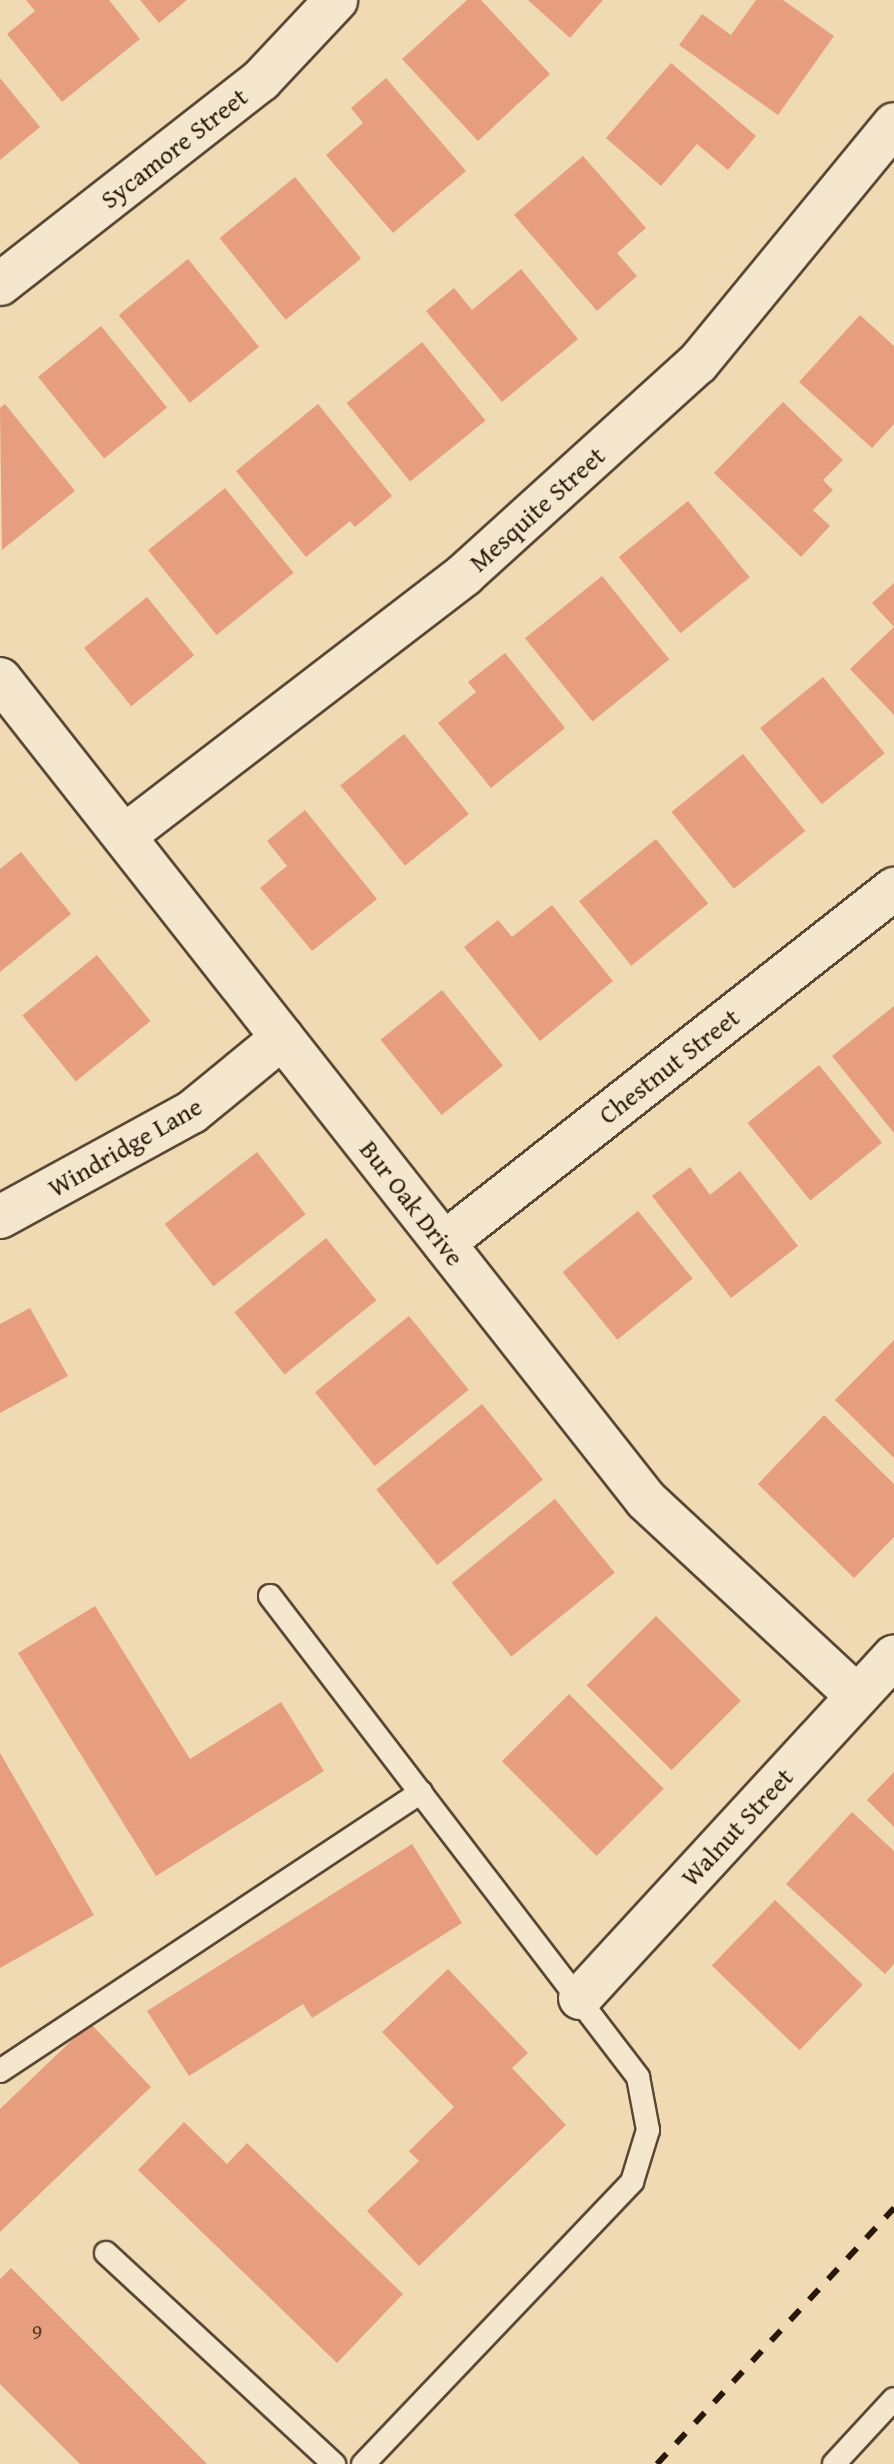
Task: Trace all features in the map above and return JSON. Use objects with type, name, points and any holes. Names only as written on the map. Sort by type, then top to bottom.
[{"type":"street","name":"Sycamore Street","points":[[0,284],[261,80],[336,0]]},
{"type":"street","name":"Mesquite Street","points":[[124,836],[465,574],[698,363],[894,124]]},
{"type":"street","name":"Bur Oak Drive","points":[[0,679],[646,1500],[857,1696]]},
{"type":"street","name":"Chestnut Street","points":[[444,1243],[894,889]]},
{"type":"street","name":"Windridge Lane","points":[[0,1217],[192,1112],[282,1038]]},
{"type":"street","name":"Walnut Street","points":[[580,1998],[894,1656]]},
{"type":"lane","points":[[270,1596],[638,2077],[648,2130],[632,2182],[363,2464]]},
{"type":"lane","points":[[0,2071],[421,1792]]},
{"type":"lane","points":[[106,2253],[334,2464]]},
{"type":"lane","points":[[834,2464],[894,2399]]},
{"type":"building","points":[[26,0],[109,0],[140,39],[62,102],[7,34],[35,11]]},
{"type":"building","points":[[140,0],[187,0],[159,23]]},
{"type":"building","points":[[467,0],[481,0],[550,74],[478,141],[402,59]]},
{"type":"building","points":[[528,0],[603,0],[570,38]]},
{"type":"building","points":[[756,0],[783,0],[834,36],[778,115],[679,45],[702,14],[731,35]]},
{"type":"building","points":[[671,63],[756,136],[728,170],[697,144],[661,186],[606,138]]},
{"type":"building","points":[[0,78],[40,127],[0,160]]},
{"type":"building","points":[[386,78],[466,171],[393,233],[326,155],[363,123],[351,108]]},
{"type":"building","points":[[583,156],[646,228],[617,253],[637,276],[597,311],[514,215]]},
{"type":"building","points":[[295,177],[361,259],[286,320],[220,238]]},
{"type":"building","points":[[188,259],[259,347],[190,403],[119,315]]},
{"type":"building","points":[[521,269],[578,339],[502,402],[426,311],[454,288],[472,310]]},
{"type":"building","points":[[860,315],[894,346],[894,424],[872,448],[799,382]]},
{"type":"building","points":[[101,326],[167,408],[104,459],[38,377]]},
{"type":"building","points":[[422,342],[486,420],[410,482],[347,403]]},
{"type":"building","points":[[783,402],[843,460],[823,480],[833,490],[813,510],[830,526],[801,557],[714,473]]},
{"type":"building","points":[[5,404],[75,491],[2,550],[0,408]]},
{"type":"building","points":[[318,404],[392,496],[355,527],[350,521],[306,557],[236,471]]},
{"type":"building","points":[[225,488],[294,573],[217,635],[148,550]]},
{"type":"building","points":[[688,501],[750,577],[681,633],[619,557]]},
{"type":"building","points":[[602,576],[669,659],[592,721],[525,638]]},
{"type":"building","points":[[894,583],[894,627],[872,603]]},
{"type":"building","points":[[147,597],[194,655],[131,706],[84,648]]},
{"type":"building","points":[[894,627],[894,715],[850,669]]},
{"type":"building","points":[[505,653],[565,728],[491,788],[438,723],[476,692],[468,682]]},
{"type":"building","points":[[823,677],[885,753],[822,804],[760,728]]},
{"type":"building","points":[[404,734],[469,814],[405,866],[340,786]]},
{"type":"building","points":[[743,754],[805,831],[734,889],[672,812]]},
{"type":"building","points":[[305,810],[377,899],[312,951],[260,888],[287,866],[267,841]]},
{"type":"building","points":[[656,839],[708,904],[631,966],[579,901]]},
{"type":"building","points":[[21,852],[71,914],[0,972],[0,869]]},
{"type":"building","points":[[552,905],[613,981],[540,1041],[464,947],[498,920],[512,937]]},
{"type":"building","points":[[97,955],[150,1021],[76,1081],[22,1015]]},
{"type":"building","points":[[442,990],[503,1065],[442,1115],[381,1040]]},
{"type":"building","points":[[894,1006],[894,1133],[832,1056]]},
{"type":"building","points":[[819,1065],[882,1143],[810,1201],[748,1123]]},
{"type":"building","points":[[257,1152],[306,1214],[213,1286],[165,1224]]},
{"type":"building","points":[[690,1167],[710,1195],[740,1171],[798,1246],[731,1298],[652,1196]]},
{"type":"building","points":[[638,1211],[693,1279],[617,1340],[563,1272]]},
{"type":"building","points":[[326,1238],[376,1300],[285,1374],[234,1312]]},
{"type":"building","points":[[30,1308],[68,1376],[0,1413],[0,1324]]},
{"type":"building","points":[[409,1316],[469,1390],[375,1466],[315,1392]]},
{"type":"building","points":[[894,1340],[894,1458],[835,1400]]},
{"type":"building","points":[[482,1404],[543,1479],[437,1565],[376,1490]]},
{"type":"building","points":[[824,1415],[894,1484],[894,1537],[854,1578],[758,1484]]},
{"type":"building","points":[[555,1499],[615,1573],[511,1657],[452,1583]]},
{"type":"building","points":[[95,1606],[190,1759],[281,1702],[324,1771],[156,1876],[18,1653]]},
{"type":"building","points":[[656,1616],[741,1701],[672,1770],[587,1685]]},
{"type":"building","points":[[569,1694],[664,1789],[597,1856],[502,1761]]},
{"type":"building","points":[[0,1753],[94,1915],[0,1968]]},
{"type":"building","points":[[894,1772],[894,1827],[867,1800]]},
{"type":"building","points":[[852,1812],[894,1851],[894,1964],[885,1974],[786,1884]]},
{"type":"building","points":[[412,1844],[462,1923],[312,2018],[303,2004],[189,2076],[147,2011]]},
{"type":"building","points":[[775,1900],[863,1985],[800,2050],[712,1965]]},
{"type":"building","points":[[448,1969],[528,2053],[512,2068],[566,2125],[419,2266],[367,2211],[419,2161],[409,2151],[454,2107],[382,2032]]},
{"type":"building","points":[[90,2023],[151,2087],[0,2232],[0,2109]]},
{"type":"building","points":[[184,2122],[227,2164],[247,2143],[403,2294],[337,2363],[138,2170]]},
{"type":"building","points":[[11,2268],[207,2464],[80,2464],[0,2384],[0,2279]]},
{"type":"railway","points":[[657,2464],[894,2208]]}]
